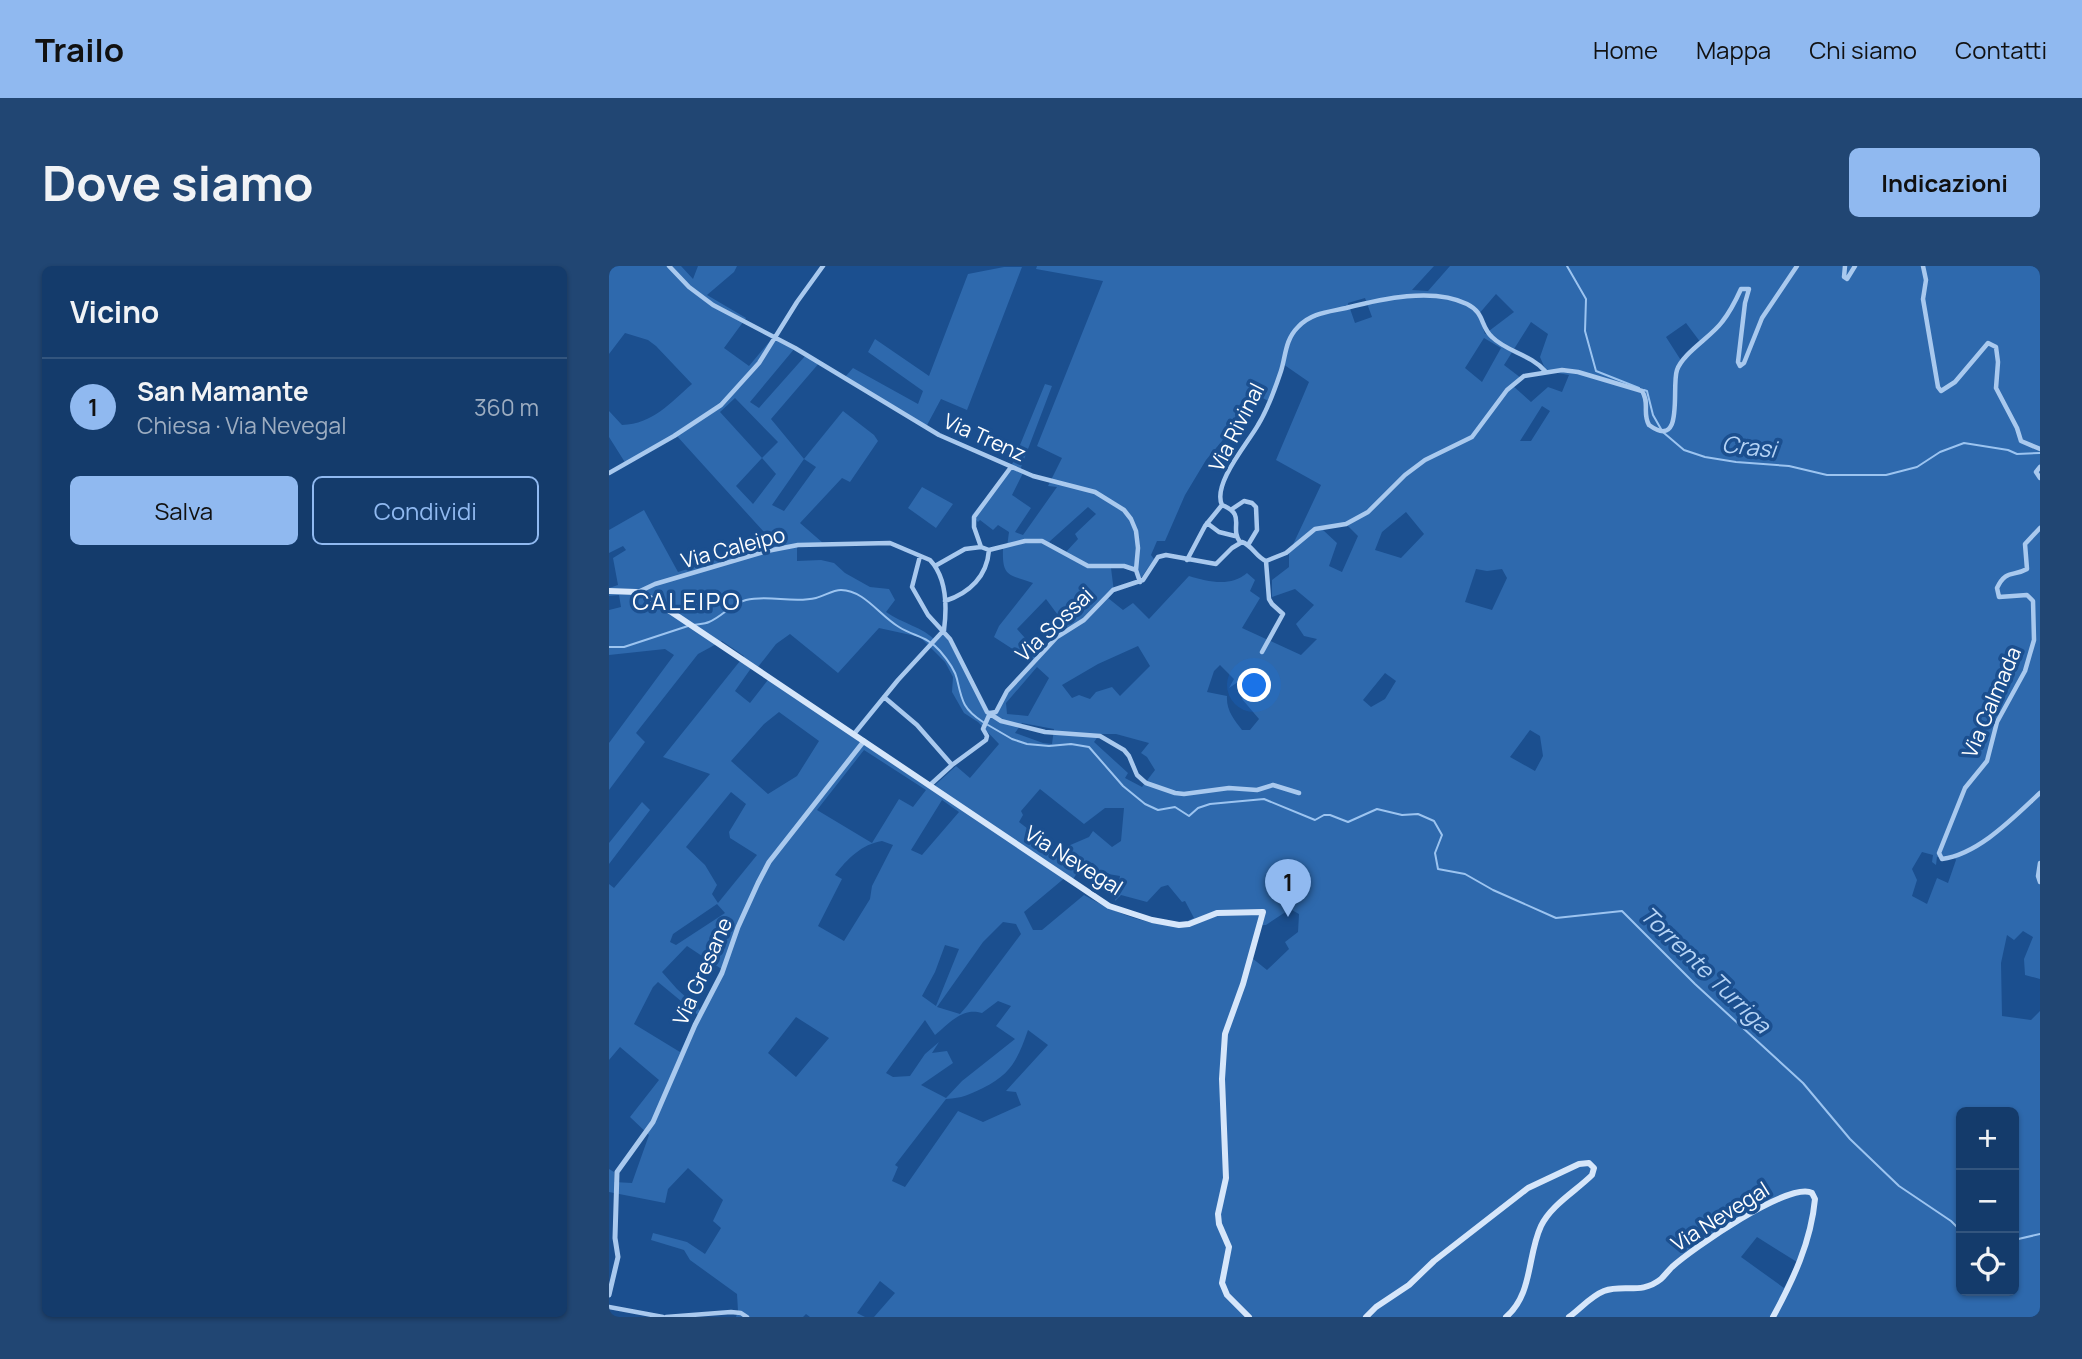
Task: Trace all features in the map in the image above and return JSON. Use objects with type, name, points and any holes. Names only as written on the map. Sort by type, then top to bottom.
[{"type":"main road","points":[[609,591],[636,592]]},
{"type":"main road","name":"Via Nevegal","points":[[636,592],[687,622],[1101,901],[1152,920],[1179,925],[1217,913],[1263,913],[1243,984],[1226,1029],[1222,1072],[1226,1178],[1218,1214],[1219,1224],[1229,1247],[1222,1283],[1227,1295],[1249,1317]]},
{"type":"main road","points":[[1366,1317],[1528,1188],[1567,1170],[1590,1163],[1594,1168],[1593,1175],[1551,1212],[1542,1225],[1522,1298],[1506,1317]]},
{"type":"main road","name":"Via Nevegal","points":[[1569,1317],[1603,1292],[1638,1289],[1655,1283],[1676,1264],[1724,1230],[1775,1200],[1807,1190],[1815,1199],[1805,1248],[1793,1279],[1773,1317]]},
{"type":"street","name":"Via Trenz","points":[[669,266],[701,297],[774,336],[939,435],[1011,467],[1057,483],[1095,492],[1123,510],[1134,523],[1137,535],[1136,570],[1140,582]]},
{"type":"street","points":[[609,473],[674,436],[721,405],[759,363],[774,336],[823,266]]},
{"type":"street","points":[[1207,523],[1219,532],[1235,536],[1261,559],[1266,561],[1280,556],[1315,529],[1346,524],[1369,512],[1405,475],[1425,460],[1472,437],[1502,396],[1524,376],[1546,372],[1578,372],[1642,391],[1647,404],[1646,420],[1649,425],[1661,430],[1672,425],[1674,421],[1673,392],[1677,368],[1722,323],[1741,289],[1749,289],[1738,362],[1740,366],[1744,363],[1762,318],[1797,266]]},
{"type":"street","points":[[1845,266],[1844,277],[1847,279],[1855,266]]},
{"type":"street","points":[[1923,266],[1926,280],[1923,299],[1938,387],[1941,391],[1955,382],[1988,343],[1996,347],[1996,388],[2013,418],[2021,441],[2040,449]]},
{"type":"street","name":"Via Rivinal","points":[[1248,545],[1257,530],[1256,507],[1244,501],[1232,509],[1222,505],[1219,500],[1230,467],[1263,416],[1281,372],[1289,340],[1298,326],[1314,315],[1383,298],[1407,296],[1454,300],[1465,303],[1480,314],[1488,333],[1494,339],[1531,359],[1546,372]]},
{"type":"street","points":[[981,547],[974,527],[974,517],[1011,467]]},
{"type":"street","points":[[2040,467],[2036,472],[2040,478]]},
{"type":"street","name":"Via Rivinal","points":[[1187,560],[1207,523],[1222,505]]},
{"type":"street","points":[[1232,509],[1236,519],[1235,536]]},
{"type":"street","name":"Via Calmada","points":[[2040,528],[2025,544],[2027,569],[2021,573],[2010,573],[2001,579],[1997,588],[1999,597],[2027,595],[2033,601],[2034,640],[2025,671],[1997,722],[1987,761],[1965,788],[1939,853],[1943,859],[1954,857],[1999,831],[2040,793]]},
{"type":"street","points":[[854,734],[944,630],[945,589],[935,566],[965,548],[981,547],[989,550],[1025,541],[1042,541],[1087,566],[1123,566],[1136,570]]},
{"type":"street","name":"Via Sossai","points":[[989,715],[996,712],[1007,691],[1063,632],[1084,620],[1113,590],[1140,582],[1158,557],[1166,555],[1216,564],[1240,542]]},
{"type":"street","name":"Via Caleipo","points":[[636,592],[782,547],[890,543],[935,566]]},
{"type":"street","points":[[945,601],[968,590],[979,581],[989,550]]},
{"type":"street","points":[[920,556],[912,587],[928,615],[944,630],[989,715],[1001,721],[1045,732],[1100,736],[1124,750],[1136,775],[1146,783],[1175,793],[1229,788],[1258,790],[1273,785],[1299,793]]},
{"type":"street","points":[[1262,652],[1283,614],[1269,599],[1266,561]]},
{"type":"street","points":[[884,697],[917,724],[952,765]]},
{"type":"street","points":[[929,786],[986,740],[984,727],[989,715]]},
{"type":"street","name":"Via Gresane","points":[[609,1295],[618,1257],[612,1230],[617,1171],[653,1122],[695,1026],[722,973],[738,927],[758,883],[774,856],[864,741]]},
{"type":"street","points":[[2040,863],[2040,882]]},
{"type":"street","points":[[609,1307],[664,1317],[734,1312],[747,1317]]},
{"type":"shaded area","points":[[609,266],[681,266],[693,279],[698,266],[737,266],[734,272],[707,295],[746,318],[724,348],[749,366],[774,336],[795,348],[750,402],[759,408],[806,355],[820,362],[771,419],[804,459],[843,411],[878,441],[850,482],[842,478],[800,523],[823,543],[797,545],[797,561],[821,560],[834,563],[845,573],[870,587],[889,589],[895,600],[886,612],[925,632],[936,641],[944,633],[986,709],[997,713],[1007,693],[1034,663],[994,637],[999,626],[1033,583],[1012,576],[1005,569],[1003,548],[1007,547],[1009,532],[998,525],[993,530],[980,520],[978,522],[972,515],[1011,467],[1045,384],[1052,386],[1020,470],[1023,473],[1012,495],[1031,508],[1015,532],[1023,535],[1057,487],[1048,486],[1062,458],[1037,446],[1103,281],[1036,269],[1037,266],[1434,266],[1412,290],[1428,291],[1450,266],[2040,266],[2040,979],[2025,975],[2024,959],[2033,937],[2023,931],[2014,940],[2007,935],[2001,963],[2002,1016],[2031,1020],[2040,1011],[2040,1317],[874,1317],[895,1293],[880,1281],[857,1313],[865,1317],[810,1317],[806,1314],[803,1317],[736,1317],[737,1294],[690,1260],[684,1250],[651,1240],[653,1233],[687,1242],[705,1254],[721,1228],[713,1221],[723,1200],[688,1168],[668,1189],[665,1203],[609,1192],[609,1169],[614,1172],[614,1182],[632,1183],[649,1135],[630,1117],[659,1080],[620,1047],[609,1060],[609,884],[614,888],[710,774],[663,757],[744,656],[722,641],[698,654],[636,733],[645,742],[609,790],[609,743],[674,655],[665,649],[609,655],[609,610],[621,607],[619,595],[609,596],[609,588],[618,585],[613,558],[626,550],[623,546],[609,553],[609,530],[644,510],[678,572],[773,542],[676,435],[626,464],[609,437],[609,411],[622,425],[643,421],[660,411],[692,384],[656,346],[648,340],[625,333],[609,354]],"holes":[[[1496,294],[1514,312],[1485,334],[1478,315]],[[1365,298],[1372,317],[1355,323],[1348,303]],[[1531,322],[1548,334],[1540,357],[1546,371],[1569,375],[1562,392],[1548,387],[1531,402],[1512,385],[1521,378],[1504,365]],[[1686,323],[1701,343],[1682,362],[1666,337]],[[1484,338],[1501,348],[1482,382],[1465,368]],[[1283,364],[1309,382],[1276,460],[1321,485],[1289,553],[1289,567],[1272,580],[1272,597],[1295,589],[1314,605],[1296,624],[1304,636],[1317,639],[1301,655],[1242,628],[1260,598],[1250,591],[1255,580],[1247,573],[1227,582],[1189,576],[1149,619],[1133,603],[1123,610],[1108,598],[1114,592],[1111,568],[1126,568],[1138,572],[1139,581],[1154,559],[1151,555],[1157,541],[1165,541],[1185,495],[1206,460],[1222,441],[1249,392],[1269,401]],[[735,398],[778,442],[762,458],[720,412]],[[1542,406],[1550,411],[1531,441],[1520,441]],[[762,458],[776,474],[753,504],[736,486]],[[804,459],[816,467],[784,511],[772,505]],[[1088,507],[1096,514],[1075,534],[1078,539],[1066,552],[1049,542]],[[1406,512],[1424,534],[1401,558],[1375,550],[1382,532]],[[1346,524],[1358,536],[1342,572],[1329,566],[1337,543],[1323,530]],[[1476,569],[1502,569],[1507,578],[1492,610],[1465,602]],[[1046,599],[1069,630],[1040,655],[1017,629]],[[879,628],[920,637],[945,662],[953,677],[952,692],[964,713],[978,722],[999,744],[970,778],[956,766],[934,786],[771,676],[750,703],[735,691],[754,664],[758,667],[776,644],[790,634],[838,673]],[[1138,646],[1150,666],[1120,696],[1112,687],[1096,692],[1090,699],[1079,695],[1072,698],[1062,685],[1098,664]],[[1220,665],[1234,679],[1229,688],[1250,674],[1258,674],[1242,699],[1259,719],[1250,730],[1242,730],[1233,719],[1227,696],[1207,692],[1214,671]],[[1037,667],[1049,678],[1028,716],[1007,714],[1006,703]],[[1385,673],[1396,681],[1385,699],[1371,707],[1363,700]],[[779,712],[819,741],[797,776],[768,794],[731,761],[764,724]],[[1022,723],[1054,729],[1052,744],[1015,733]],[[1530,730],[1540,736],[1543,756],[1535,771],[1510,757]],[[1100,734],[1116,734],[1149,743],[1141,753],[1155,770],[1142,787],[1125,778],[1128,773],[1094,742]],[[864,750],[926,790],[913,807],[899,799],[872,843],[817,810]],[[1040,789],[1084,824],[1105,808],[1124,808],[1121,841],[1112,847],[1093,831],[1089,837],[1061,849],[1049,845],[1019,822],[1023,815],[1021,811]],[[731,792],[746,804],[729,832],[730,838],[757,855],[718,903],[712,894],[717,885],[705,865],[686,847]],[[942,800],[959,812],[922,855],[911,850]],[[882,841],[893,845],[872,886],[870,899],[844,941],[818,926],[842,879],[835,875],[862,849]],[[1922,852],[1933,855],[1932,862],[1936,865],[1937,857],[1953,855],[1956,860],[1948,883],[1937,878],[1927,904],[1912,896],[1917,880],[1912,869]],[[1085,862],[1093,863],[1102,873],[1120,876],[1115,901],[1121,895],[1147,902],[1161,887],[1168,885],[1182,902],[1185,901],[1194,918],[1176,925],[1149,922],[1115,911],[1084,895],[1042,930],[1033,930],[1024,912],[1067,876],[1073,879]],[[717,904],[725,913],[676,945],[670,942],[673,934]],[[1290,909],[1299,914],[1298,932],[1285,942],[1289,949],[1267,970],[1252,958],[1261,925],[1266,925]],[[1003,922],[1016,924],[1021,934],[960,1014],[937,1007],[983,942]],[[945,945],[959,949],[936,1006],[922,996]],[[687,946],[723,970],[701,1011],[662,972]],[[658,982],[698,1015],[680,1052],[634,1024]],[[998,1001],[1011,1006],[996,1026],[1015,1039],[962,1081],[946,1098],[921,1085],[953,1063],[947,1051],[932,1053],[939,1042],[925,1054],[910,1076],[893,1077],[886,1073],[925,1020],[935,1035],[951,1021],[968,1012],[982,1013]],[[796,1017],[829,1038],[796,1077],[768,1053]],[[1028,1030],[1048,1045],[1006,1091],[1016,1092],[1021,1105],[983,1122],[958,1111],[905,1187],[892,1181],[898,1167],[895,1165],[946,1099],[965,1096],[993,1083],[1013,1064]],[[1757,1237],[1797,1262],[1784,1288],[1741,1257]]]},
{"type":"shaded area","points":[[1004,267],[1022,267],[967,410],[941,399],[926,427],[845,377],[853,368],[918,404],[923,391],[868,352],[875,339],[929,376],[968,274]]},
{"type":"shaded area","points":[[922,487],[953,504],[936,528],[908,508]]},
{"type":"shaded area","points":[[642,802],[650,810],[609,864],[609,843]]},
{"type":"waterway","name":"Crasi","points":[[1567,266],[1586,299],[1585,331],[1596,371],[1639,388]]},
{"type":"waterway","name":"Crasi","points":[[1644,390],[1647,391],[1653,415],[1661,429]]},
{"type":"waterway","name":"Crasi","points":[[1664,433],[1684,450],[1705,457],[1789,466],[1827,475],[1886,475],[1917,467],[1940,452],[1964,443],[2017,454],[2040,453]]},
{"type":"waterway","name":"Torrente Turriga","points":[[693,625],[709,622],[736,604],[755,598],[807,600],[838,590],[849,591],[864,599],[899,627],[935,646],[954,672],[964,704],[983,722]]},
{"type":"waterway","name":"Torrente Turriga","points":[[609,647],[624,647],[688,626]]},
{"type":"waterway","name":"Torrente Turriga","points":[[988,725],[1027,744],[1071,744],[1089,747],[1123,786],[1145,804],[1158,810],[1175,807],[1189,816],[1198,808],[1210,804],[1264,799],[1315,820],[1330,815],[1348,822],[1377,809],[1402,815],[1418,814],[1434,821],[1442,835],[1435,853],[1438,869],[1465,874],[1493,890],[1556,918],[1622,911],[1695,984],[1803,1083],[1850,1139],[1899,1186],[1956,1226]]},
{"type":"waterway","name":"Torrente Turriga","points":[[2019,1239],[2040,1234]]},
{"type":"place","name":"San Mamante","points":[[1288,917]]},
{"type":"district","name":"CALEIPO","points":[[687,600]]}]
